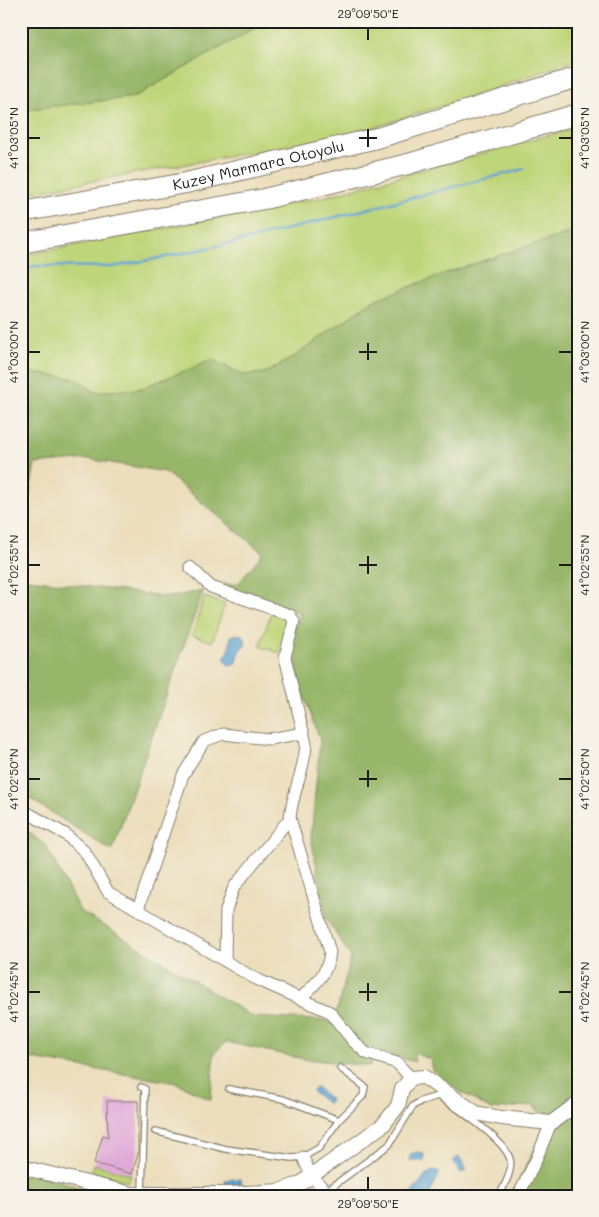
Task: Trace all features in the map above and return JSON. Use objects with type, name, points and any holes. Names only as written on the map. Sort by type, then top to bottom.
[{"type":"highway","name":"Kuzey Marmara Otoyolu","points":[[21,212],[186,183],[377,138],[578,77]]},
{"type":"highway","name":"Kuzey Marmara Otoyolu","points":[[21,243],[264,199],[408,164],[578,114]]},
{"type":"street","points":[[190,567],[211,587],[293,618],[294,623],[287,643],[285,657],[304,733],[306,755],[291,806],[290,818],[330,952],[326,970],[321,978],[300,999]]},
{"type":"street","points":[[138,909],[183,775],[204,741],[223,734],[269,739],[304,733]]},
{"type":"street","points":[[28,813],[65,834],[85,852],[108,892],[254,978],[330,1012],[353,1041],[366,1053],[397,1063],[411,1078]]},
{"type":"street","points":[[225,961],[226,910],[234,887],[290,818]]},
{"type":"street","points":[[21,1167],[132,1194],[230,1195],[279,1191],[300,1184],[383,1125],[398,1106],[402,1089],[411,1078],[424,1077],[476,1112],[501,1118],[551,1123]]},
{"type":"street","points":[[518,1196],[536,1160],[551,1123],[578,1103]]},
{"type":"street","points":[[303,1157],[311,1176],[327,1194]]},
{"type":"lane","points":[[155,1132],[226,1149],[292,1158],[303,1157],[319,1148],[339,1120],[364,1096],[365,1087],[340,1068]]},
{"type":"lane","points":[[141,1087],[145,1089],[143,1195]]},
{"type":"lane","points":[[229,1089],[283,1099],[339,1120]]},
{"type":"lane","points":[[327,1194],[389,1145],[413,1106],[421,1101],[438,1096],[504,1148],[510,1160],[508,1176],[499,1196]]},
{"type":"green space","points":[[21,21],[267,21],[134,97],[21,110]]},
{"type":"green space","points":[[267,21],[578,21],[578,59],[491,90],[357,133],[21,194],[21,110],[134,97]]},
{"type":"green space","points":[[578,127],[578,230],[452,271],[372,301],[294,357],[265,373],[244,375],[212,360],[139,389],[94,392],[77,379],[26,372],[21,376],[21,256],[324,197]]},
{"type":"green space","points":[[578,230],[578,1196],[512,1196],[535,1148],[551,1123],[532,1105],[491,1110],[459,1091],[432,1070],[430,1059],[413,1053],[415,1062],[376,1051],[370,1066],[304,1059],[226,1042],[214,1053],[211,1100],[177,1083],[21,1057],[21,826],[46,846],[80,911],[253,1017],[334,1021],[351,957],[327,920],[311,838],[320,740],[287,648],[300,613],[212,584],[238,584],[263,553],[165,472],[88,459],[35,464],[21,539],[21,376],[25,372],[77,379],[95,392],[139,389],[212,360],[244,375],[265,373],[294,357],[372,301],[452,271]]},
{"type":"green space","points":[[21,578],[170,597],[203,591],[112,851],[21,793]]},
{"type":"green space","points":[[204,597],[225,604],[212,642],[192,635]]},
{"type":"green space","points":[[271,613],[290,620],[279,653],[260,646]]},
{"type":"green space","points":[[21,1161],[39,1175],[107,1196],[21,1196]]},
{"type":"green space","points":[[93,1164],[131,1175],[129,1182],[91,1171]]},
{"type":"water","points":[[237,634],[244,636],[246,644],[239,652],[237,662],[229,666],[224,658],[229,651],[231,636]]},
{"type":"water","points":[[316,1087],[331,1100],[328,1104],[312,1091]]},
{"type":"water","points":[[418,1152],[424,1154],[424,1161],[410,1161],[411,1154]]},
{"type":"water","points":[[459,1157],[467,1170],[461,1173],[453,1161]]},
{"type":"water","points":[[434,1170],[440,1172],[429,1196],[409,1196],[426,1175]]},
{"type":"water","points":[[240,1179],[242,1183],[240,1185],[226,1186],[225,1180]]},
{"type":"building","points":[[107,1101],[138,1101],[138,1154],[132,1174],[94,1163],[103,1135],[108,1137]]},
{"type":"waterway","points":[[21,271],[35,266],[112,267],[165,257],[246,240],[524,169]]}]
